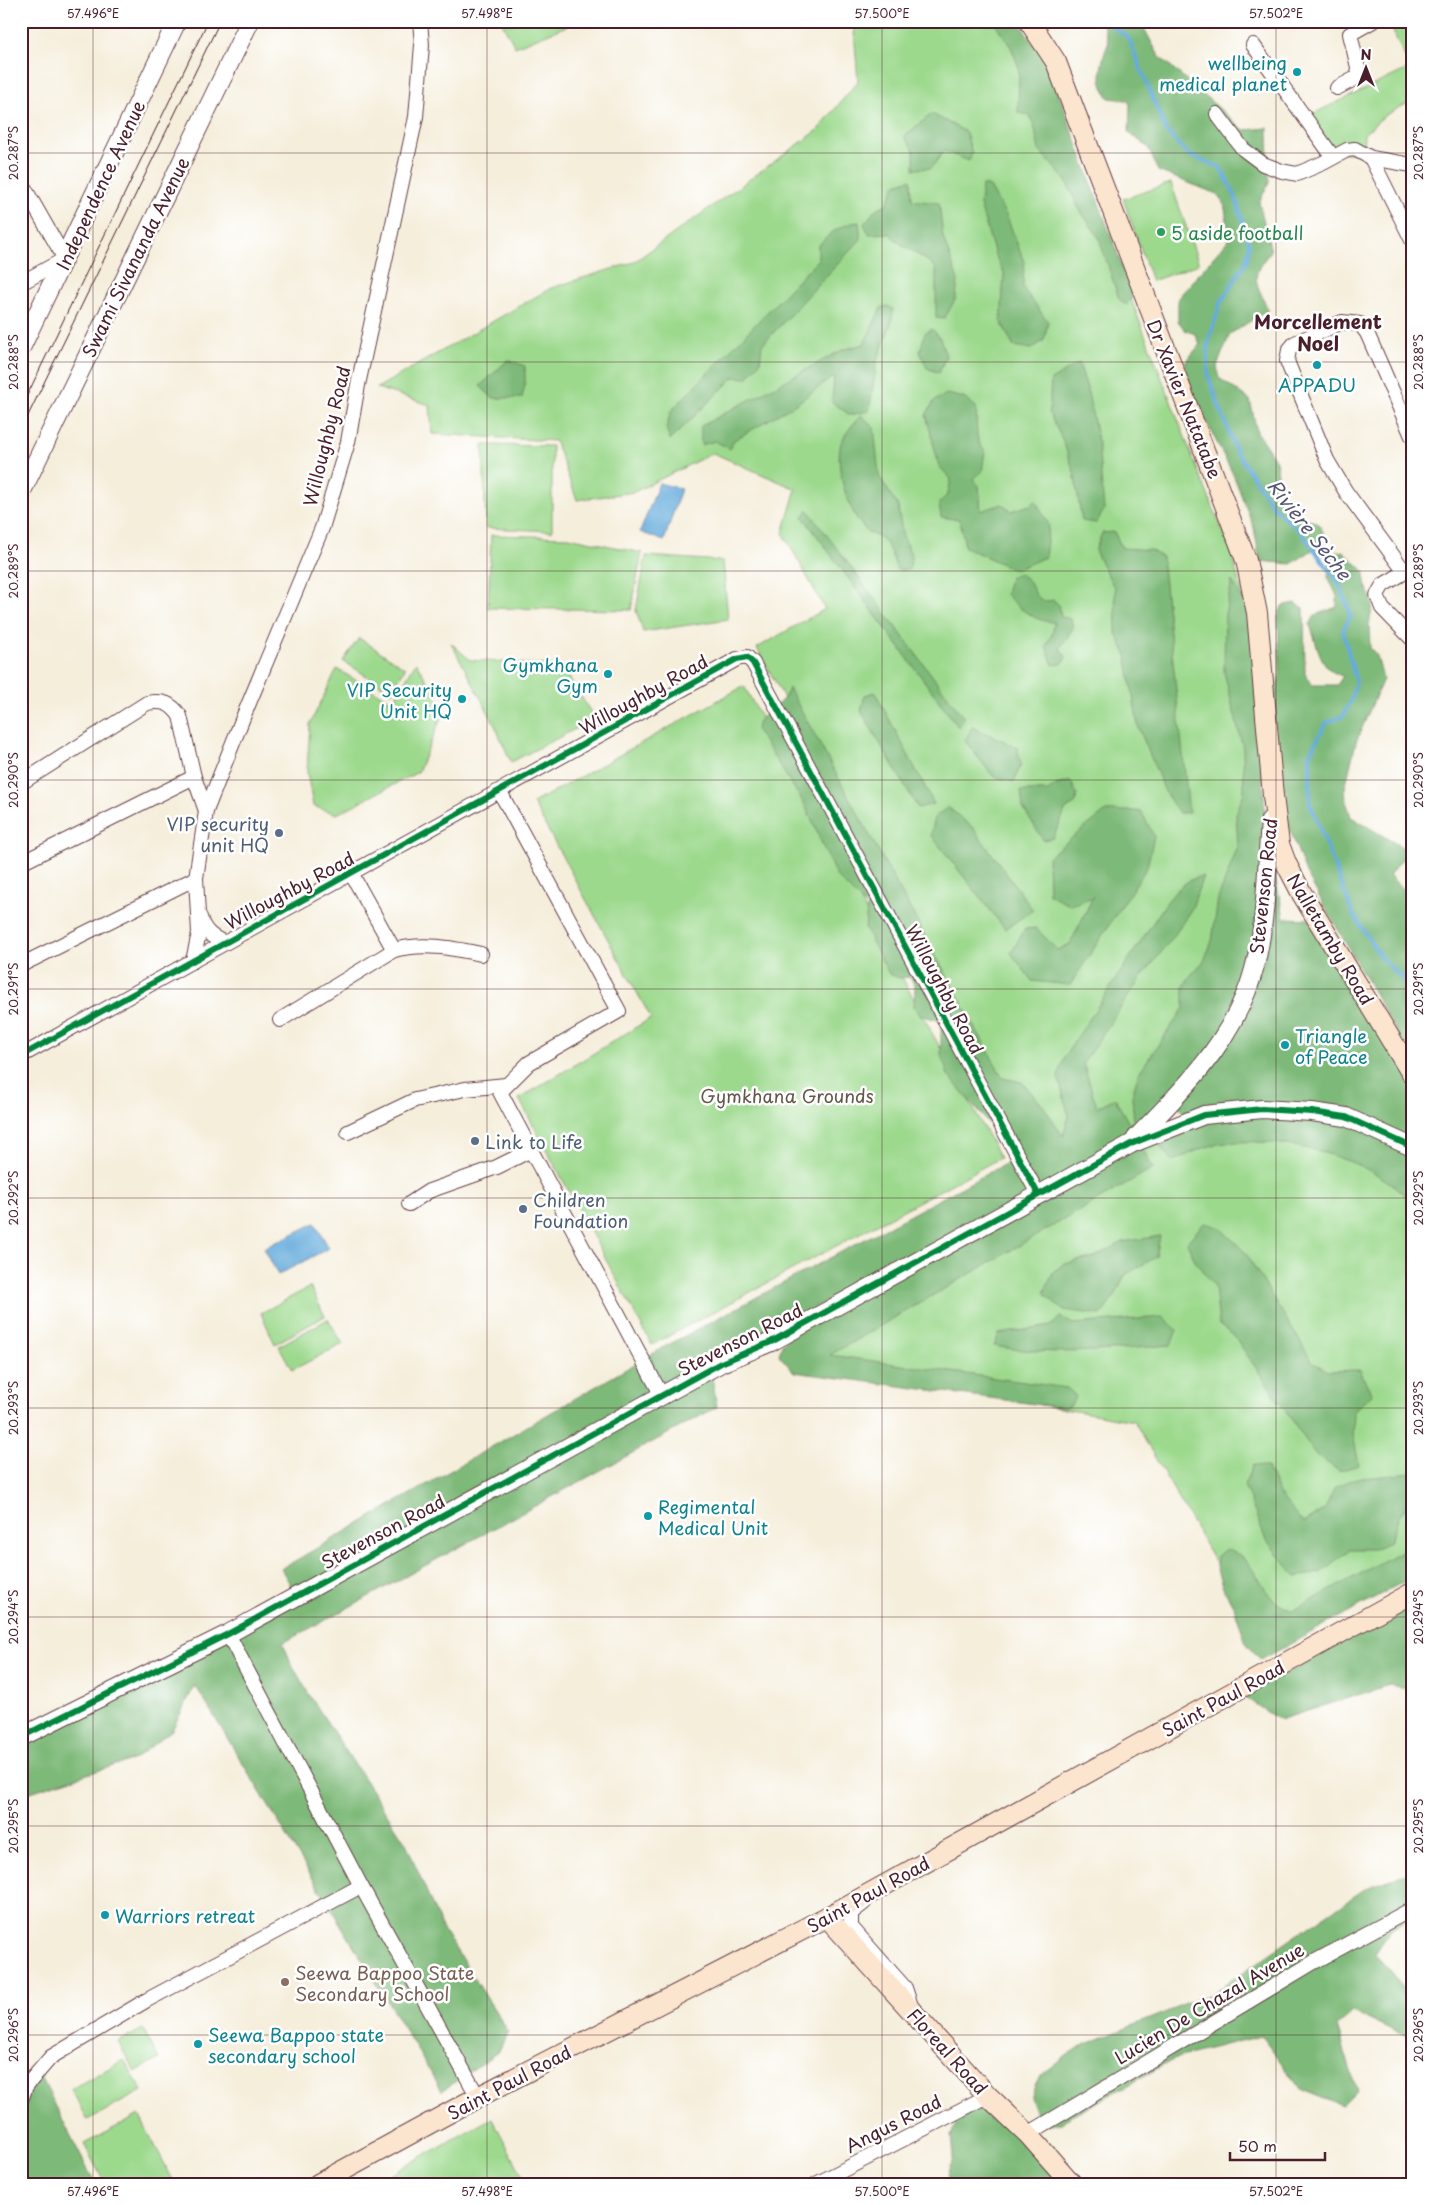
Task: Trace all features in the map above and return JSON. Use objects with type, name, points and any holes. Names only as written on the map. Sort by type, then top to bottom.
[{"type":"main road","name":"Dr Xavier Natatabe","points":[[1029,21],[1056,62],[1244,553],[1251,576],[1257,613],[1272,796]]},
{"type":"main road","name":"Nalletamby Road","points":[[1272,796],[1279,844],[1286,863],[1302,894],[1412,1074]]},
{"type":"main road","name":"Saint Paul Road","points":[[318,2184],[478,2097],[827,1917],[1412,1593]]},
{"type":"main road","name":"Floreal Road","points":[[827,1917],[988,2096],[1028,2134],[1072,2184]]},
{"type":"street","name":"Independence Avenue","points":[[21,348],[177,21]]},
{"type":"street","name":"Swami Sivananda Avenue","points":[[21,493],[250,21]]},
{"type":"street","name":"Willoughby Road","points":[[193,960],[199,933],[196,878],[206,811],[322,528],[348,442],[416,117],[422,45],[420,21]]},
{"type":"street","points":[[1337,88],[1360,76],[1350,34],[1373,21]]},
{"type":"street","points":[[1253,45],[1334,157]]},
{"type":"street","points":[[1217,114],[1243,149],[1263,164],[1282,172],[1297,174],[1347,150],[1355,149],[1371,158],[1412,165]]},
{"type":"street","points":[[1371,158],[1412,240]]},
{"type":"street","points":[[21,182],[65,259],[21,283]]},
{"type":"street","points":[[1412,436],[1367,333],[1360,324],[1342,322],[1295,343],[1290,350],[1287,361],[1327,460],[1346,492],[1409,570],[1383,585],[1377,595],[1382,608],[1412,639]]},
{"type":"street","name":"Willoughby Road","points":[[21,1056],[737,659],[747,658],[753,663],[1038,1194]]},
{"type":"street","points":[[21,783],[147,703],[165,702],[175,708],[180,716],[194,777],[206,811]]},
{"type":"street","points":[[21,863],[194,777]]},
{"type":"street","points":[[500,792],[619,1011],[529,1063],[500,1092],[662,1396]]},
{"type":"street","name":"Stevenson Road","points":[[1131,1144],[1195,1078],[1225,1034],[1247,992],[1260,942],[1272,796]]},
{"type":"street","points":[[352,873],[394,950]]},
{"type":"street","points":[[21,965],[196,878]]},
{"type":"street","points":[[197,906],[205,929],[213,938],[224,942]]},
{"type":"street","points":[[280,1020],[394,950],[413,945],[448,947],[481,954]]},
{"type":"street","points":[[348,1132],[415,1100],[465,1089],[506,1085]]},
{"type":"street","name":"Stevenson Road","points":[[21,1737],[228,1634],[721,1364],[771,1342],[1131,1144],[1204,1115],[1262,1109],[1312,1112],[1346,1117],[1412,1147]]},
{"type":"street","points":[[410,1204],[429,1190],[497,1166],[531,1150]]},
{"type":"street","points":[[228,1634],[360,1886],[478,2097]]},
{"type":"street","points":[[912,2011],[905,1988],[854,1933],[850,1920],[851,1914],[857,1906],[903,1882],[913,1869]]},
{"type":"street","points":[[21,2100],[26,2086],[51,2057],[147,2000],[360,1886]]},
{"type":"street","name":"Lucien De Chazal Avenue","points":[[1028,2134],[1314,1962],[1412,1909]]},
{"type":"street","name":"Angus Road","points":[[816,2184],[988,2096]]},
{"type":"green space","points":[[501,21],[579,21],[515,47]]},
{"type":"green space","points":[[863,21],[1010,21],[1040,65],[1229,546],[1245,604],[1255,855],[1145,1109],[1162,1140],[1206,1127],[1412,1157],[1412,1565],[1264,1647],[1134,1421],[802,1364],[1044,1180],[757,648],[825,609],[783,533],[796,489],[713,453],[634,492],[577,500],[555,441],[432,434],[430,405],[377,388],[551,288],[634,262],[817,131],[858,81],[854,30]]},
{"type":"green space","points":[[993,21],[1018,21],[1048,65],[1133,296],[1126,305],[1119,299],[1099,238],[1078,207],[1066,181],[1039,150],[1034,125],[1029,115],[1018,113],[1019,68],[1011,47]]},
{"type":"green space","points":[[1102,21],[1140,21],[1159,56],[1244,130],[1268,128],[1269,183],[1259,202],[1271,251],[1259,267],[1256,279],[1268,310],[1230,334],[1217,366],[1219,378],[1250,400],[1257,432],[1276,461],[1281,496],[1298,514],[1319,524],[1324,534],[1320,545],[1291,564],[1260,561],[1254,528],[1233,474],[1187,384],[1185,363],[1200,344],[1195,334],[1185,330],[1178,321],[1178,298],[1230,238],[1224,203],[1217,194],[1158,171],[1148,147],[1129,133],[1130,104],[1126,100],[1109,98],[1102,85],[1101,71],[1103,58],[1109,45]]},
{"type":"green space","points":[[1388,21],[1412,21],[1412,101],[1384,116],[1364,134],[1363,154],[1334,152],[1310,115],[1410,68]]},
{"type":"green space","points":[[932,114],[966,132],[972,153],[969,161],[944,151],[931,168],[914,169],[914,151],[904,136]]},
{"type":"green space","points":[[911,179],[912,200],[939,203],[943,237],[958,280],[956,298],[944,319],[936,318],[936,269],[889,233],[869,234],[864,224],[876,209],[887,204],[896,184]]},
{"type":"green space","name":"5 aside football","points":[[1171,183],[1199,264],[1152,281],[1123,199]]},
{"type":"green space","points":[[982,185],[990,187],[1007,217],[1024,262],[1023,288],[1048,322],[1044,340],[1032,349],[1013,346],[1001,321],[1004,273],[995,255],[980,205]]},
{"type":"green space","points":[[859,222],[861,239],[762,345],[760,362],[747,378],[734,377],[670,440],[666,428],[671,411],[818,260],[818,246],[822,241],[841,227]]},
{"type":"green space","points":[[887,306],[893,309],[892,321],[877,361],[869,411],[850,415],[832,402],[834,376],[796,404],[734,440],[730,449],[715,441],[701,445],[701,426],[842,350],[864,344],[881,308]]},
{"type":"green space","points":[[932,329],[940,338],[946,356],[939,373],[927,368],[920,352],[925,333]]},
{"type":"green space","points":[[508,360],[525,366],[525,384],[522,398],[493,398],[480,386]]},
{"type":"green space","points":[[1079,363],[1087,388],[1098,442],[1104,510],[1096,523],[1082,521],[1074,472],[1063,441],[1049,413],[1051,380]]},
{"type":"green space","points":[[947,394],[964,398],[976,407],[977,436],[981,447],[985,451],[982,472],[973,479],[979,486],[981,511],[1002,504],[1011,511],[1030,505],[1035,500],[1049,525],[1045,557],[1015,570],[965,547],[960,520],[941,517],[939,503],[948,494],[951,479],[939,466],[926,415],[934,401]]},
{"type":"green space","points":[[861,415],[874,427],[879,476],[898,506],[902,533],[912,557],[909,570],[897,570],[887,545],[882,539],[868,532],[861,525],[845,491],[841,478],[839,453],[841,443],[847,432]]},
{"type":"green space","points":[[483,445],[552,446],[552,531],[486,528]]},
{"type":"green space","points":[[808,510],[964,718],[959,728],[803,517]]},
{"type":"green space","points":[[1114,532],[1122,548],[1150,550],[1162,557],[1189,813],[1179,813],[1166,794],[1138,726],[1126,654],[1116,633],[1115,589],[1095,551],[1102,533]]},
{"type":"green space","points":[[491,535],[569,537],[642,553],[631,610],[488,608]]},
{"type":"green space","points":[[1343,551],[1365,572],[1365,583],[1373,604],[1369,625],[1370,648],[1377,656],[1383,679],[1356,742],[1345,788],[1346,801],[1351,817],[1402,847],[1403,858],[1389,875],[1405,892],[1412,905],[1412,1060],[1306,873],[1282,808],[1273,707],[1280,674],[1278,617],[1282,606],[1294,603],[1304,608],[1305,674],[1312,685],[1337,685],[1343,676],[1329,669],[1325,663],[1310,625],[1315,615],[1337,607],[1337,596],[1328,577],[1331,554]]},
{"type":"green space","points":[[646,556],[723,561],[728,619],[643,632],[636,610]]},
{"type":"green space","points":[[1019,573],[1028,580],[1040,599],[1053,600],[1059,605],[1061,617],[1071,619],[1073,628],[1060,648],[1066,657],[1062,664],[1053,665],[1046,646],[1053,632],[1054,622],[1040,620],[1027,613],[1006,594],[1010,578]]},
{"type":"green space","points":[[1232,581],[1251,614],[1267,838],[1284,918],[1309,919],[1412,1080],[1412,1203],[1395,1187],[1374,1173],[1349,1161],[1295,1146],[1242,1142],[1219,1144],[1172,1161],[1159,1145],[1165,1135],[1187,1117],[1175,1101],[1134,1123],[1132,1096],[1138,1074],[1184,1008],[1184,987],[1189,977],[1204,961],[1212,941],[1218,899],[1238,846],[1236,814],[1244,793],[1243,749],[1224,672],[1225,614]]},
{"type":"green space","points":[[359,638],[405,668],[392,692],[343,661]]},
{"type":"green space","points":[[451,643],[470,660],[562,666],[595,719],[511,762],[493,721]]},
{"type":"green space","points":[[416,662],[444,711],[418,772],[337,814],[313,806],[307,772],[310,724],[337,669],[393,702]]},
{"type":"green space","name":"Gymkhana Grounds","points":[[744,686],[1000,1158],[652,1345],[519,1099],[651,1018],[533,803]]},
{"type":"green space","points":[[789,688],[1003,1078],[1022,1082],[1044,1107],[1063,1136],[1069,1116],[1058,1077],[1065,1056],[1166,903],[1186,882],[1203,876],[1192,908],[1174,936],[1140,979],[1083,1063],[1097,1107],[1115,1098],[1153,1168],[830,1355],[1067,1388],[1076,1396],[1070,1406],[1065,1408],[794,1372],[779,1355],[782,1344],[842,1293],[710,1365],[717,1407],[283,1643],[292,1665],[310,1696],[406,1843],[442,1928],[508,2031],[499,2051],[442,2091],[195,1685],[172,1730],[135,1759],[21,1795],[21,1746],[185,1664],[298,1597],[281,1569],[664,1347],[1007,1163],[1014,1153],[948,1075],[941,1054],[941,1021],[920,1015],[914,1007],[915,986],[910,977],[899,978],[889,974],[865,928],[867,907],[836,876],[805,805],[756,729],[762,717],[782,700]]},
{"type":"green space","points":[[875,692],[934,804],[918,808],[861,711],[865,695]]},
{"type":"green space","points":[[972,727],[1017,747],[1021,764],[1014,782],[993,776],[965,741]]},
{"type":"green space","points":[[1071,781],[1077,795],[1075,804],[1066,809],[1053,838],[1043,840],[1023,808],[1021,791],[1048,791],[1056,785]]},
{"type":"green space","points":[[948,807],[973,828],[1033,910],[1005,929],[931,835],[935,817]]},
{"type":"green space","points":[[1106,811],[1141,811],[1154,836],[1147,867],[1070,985],[1032,981],[1011,953],[1025,929],[1036,928],[1057,950],[1070,944],[1093,897],[1071,905],[1049,894],[1048,857]]},
{"type":"green space","points":[[1204,1223],[1219,1227],[1245,1252],[1312,1361],[1328,1371],[1360,1370],[1372,1395],[1354,1410],[1353,1434],[1359,1465],[1339,1471],[1316,1455],[1234,1336],[1219,1325],[1215,1286],[1196,1263],[1187,1242]]},
{"type":"green space","points":[[1160,1236],[1156,1257],[1125,1275],[1115,1296],[1101,1315],[1063,1310],[1044,1293],[1053,1272],[1064,1264],[1095,1257],[1123,1242]]},
{"type":"green space","points":[[310,1287],[325,1316],[275,1344],[261,1313]]},
{"type":"green space","points":[[1060,1317],[1073,1324],[1163,1317],[1177,1330],[1171,1345],[1149,1347],[1060,1352],[994,1346],[999,1334],[1051,1326]]},
{"type":"green space","points":[[328,1319],[343,1344],[292,1370],[279,1346]]},
{"type":"green space","points":[[1253,1465],[1267,1467],[1279,1494],[1303,1523],[1325,1509],[1335,1487],[1353,1479],[1412,1473],[1412,1499],[1399,1516],[1389,1542],[1375,1549],[1350,1549],[1320,1573],[1296,1577],[1265,1538],[1244,1485]]},
{"type":"green space","points":[[1412,1545],[1412,1577],[1261,1660],[1246,1643],[1235,1609],[1223,1588],[1216,1567],[1217,1556],[1227,1549],[1235,1553],[1248,1563],[1274,1600],[1293,1611]]},
{"type":"green space","points":[[1412,1605],[1412,1689],[1389,1685],[1279,1720],[1243,1696]]},
{"type":"green space","points":[[1409,1873],[1412,1875],[1412,1917],[1390,1930],[1375,1954],[1412,1997],[1412,2039],[1353,2012],[1337,2026],[1357,2091],[1342,2106],[1302,2090],[1261,2036],[1180,2056],[1061,2122],[1040,2126],[1030,2097],[1040,2076],[1077,2048],[1211,1994],[1366,1888]]},
{"type":"green space","points":[[143,2029],[159,2059],[135,2072],[118,2042]]},
{"type":"green space","points":[[124,2060],[142,2091],[88,2120],[71,2089]]},
{"type":"green space","points":[[36,2067],[95,2184],[21,2184],[21,2080]]},
{"type":"green space","points":[[984,2101],[1067,2184],[946,2184],[953,2157],[951,2136],[962,2109]]},
{"type":"green space","points":[[139,2115],[174,2182],[105,2184],[84,2144]]},
{"type":"green space","points":[[492,2118],[527,2184],[377,2184],[376,2182]]},
{"type":"water","points":[[659,483],[681,489],[664,541],[640,532]]},
{"type":"water","points":[[315,1223],[329,1248],[278,1275],[264,1248]]},
{"type":"waterway","name":"Rivière Sèche","points":[[1104,21],[1128,37],[1166,131],[1189,155],[1220,167],[1235,195],[1249,245],[1247,260],[1220,304],[1208,343],[1208,376],[1236,451],[1273,507],[1302,533],[1339,583],[1351,615],[1343,631],[1356,682],[1351,701],[1343,716],[1326,723],[1310,753],[1310,803],[1353,914],[1382,959],[1412,988]]},
{"type":"tram line","points":[[21,408],[208,21]]},
{"type":"tram line","points":[[21,430],[220,21]]},
{"type":"cycle path","points":[[21,1056],[737,659],[747,657],[753,663],[1038,1194]]},
{"type":"cycle path","points":[[21,1737],[228,1634],[721,1363],[771,1342],[1131,1144],[1204,1115],[1262,1109],[1312,1112],[1346,1117],[1412,1147]]},
{"type":"place","name":"wellbeing medical planet","points":[[1297,72]]},
{"type":"place","name":"5 aside football","points":[[1161,232]]},
{"type":"place","name":"APPADU","points":[[1317,365]]},
{"type":"place","name":"Gymkhana Gym","points":[[608,674]]},
{"type":"place","name":"VIP Security Unit HQ","points":[[462,699]]},
{"type":"place","name":"VIP security unit HQ","points":[[279,833]]},
{"type":"place","name":"Triangle of Peace","points":[[1285,1045]]},
{"type":"place","name":"Link to Life","points":[[475,1141]]},
{"type":"place","name":"Children Foundation","points":[[523,1209]]},
{"type":"place","name":"Regimental Medical Unit","points":[[648,1516]]},
{"type":"place","name":"Warriors retreat","points":[[105,1915]]},
{"type":"place","name":"Seewa Bappoo State Secondary School","points":[[285,1982]]},
{"type":"place","name":"Seewa Bappoo state secondary school","points":[[198,2044]]},
{"type":"district","name":"Morcellement Noel","points":[[1318,332]]}]
